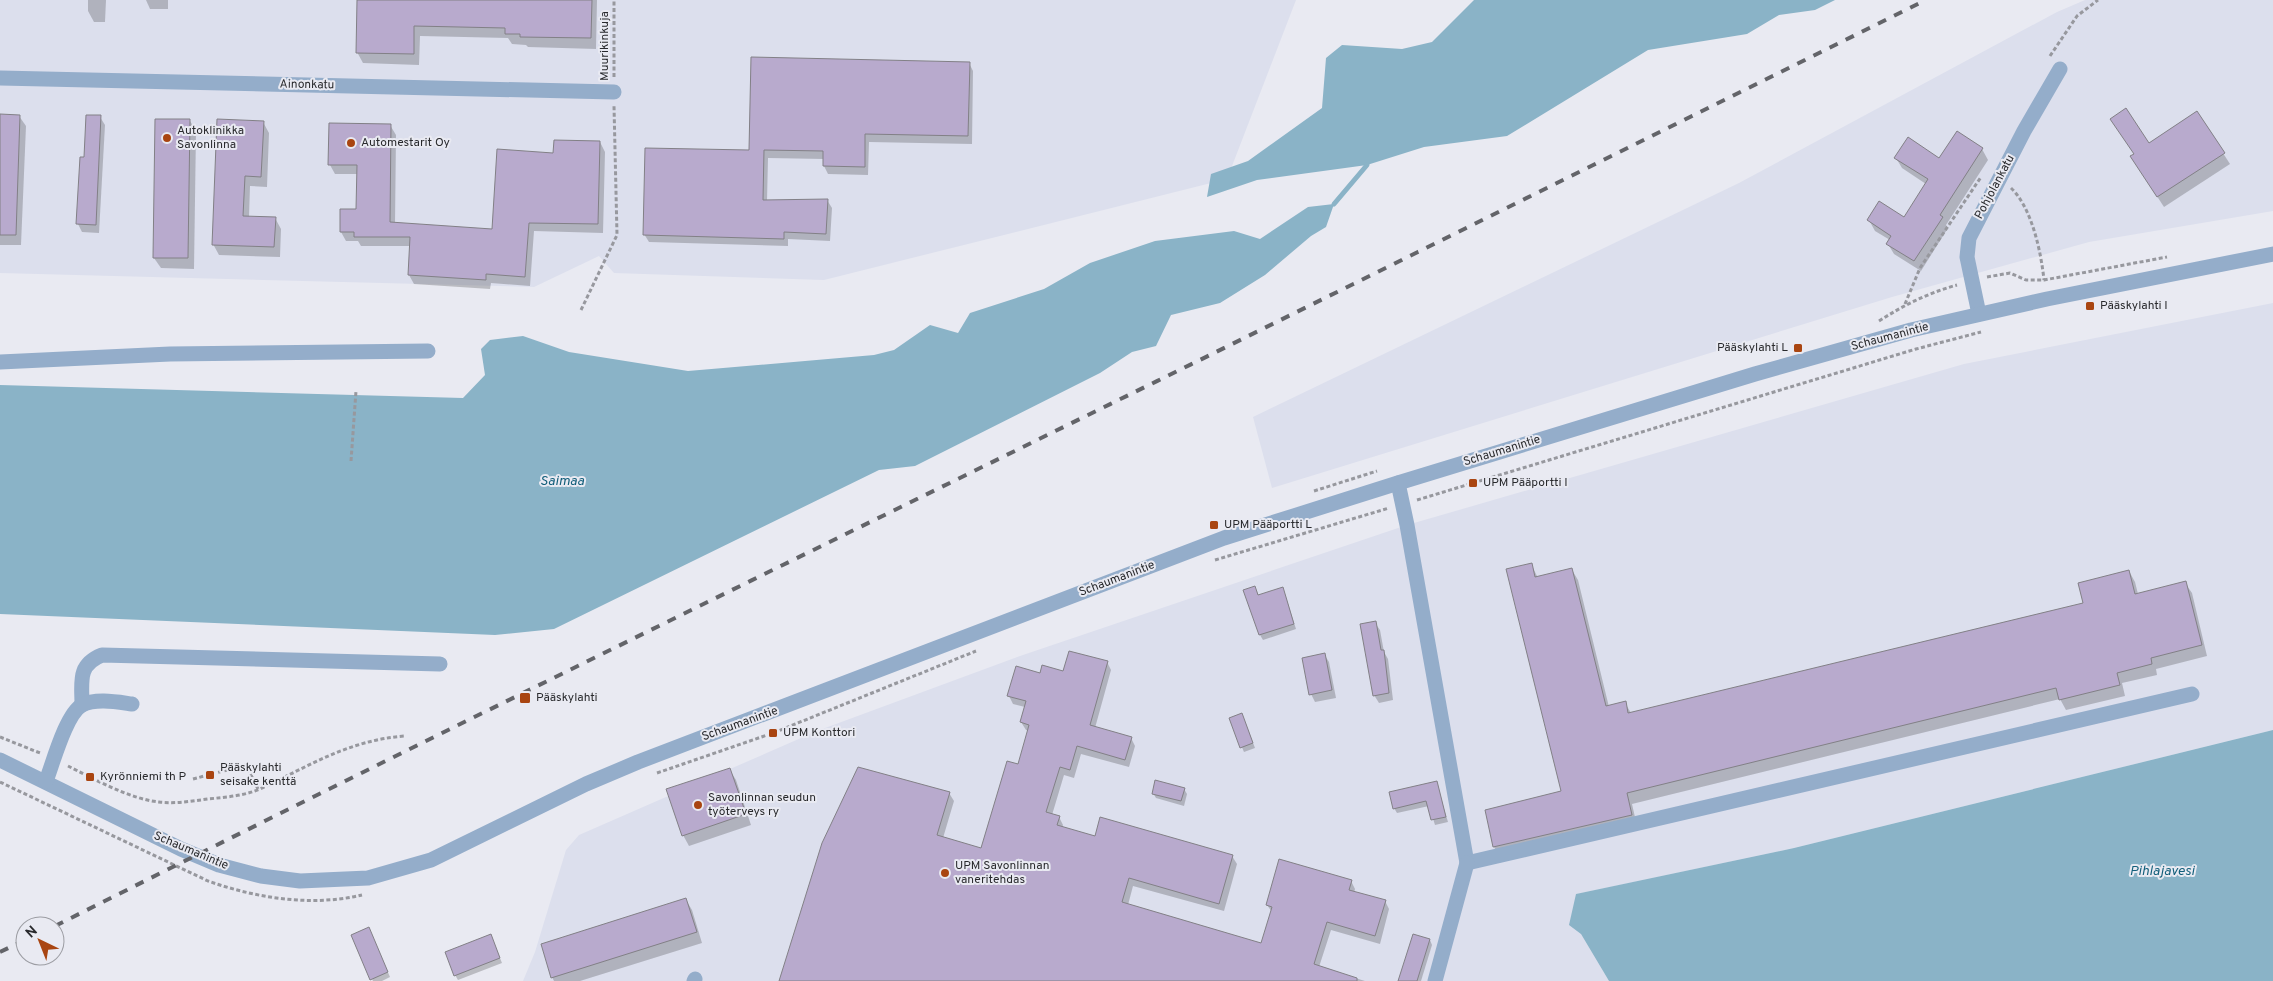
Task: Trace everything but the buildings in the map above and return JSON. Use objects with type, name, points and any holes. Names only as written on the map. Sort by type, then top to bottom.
[{"type":"street","name":"Pohjolankatu","points":[[1978,314],[1967,257],[1969,238],[1998,179],[2060,69]]},
{"type":"street","name":"Ainonkatu","points":[[0,78],[614,92]]},
{"type":"street","name":"Schaumanintie","points":[[0,760],[181,849],[219,865],[261,876],[300,881],[368,878],[431,860],[586,784],[638,762],[1224,538],[1755,374],[1911,330],[1978,314],[2273,254]]},
{"type":"street","points":[[0,362],[170,354],[428,351]]},
{"type":"street","points":[[1398,483],[1467,863],[1435,981]]},
{"type":"street","points":[[82,705],[82,685],[86,665],[91,660],[102,656],[295,661],[373,660],[440,664]]},
{"type":"street","points":[[1467,863],[2192,694]]},
{"type":"street","points":[[46,781],[69,720],[76,710],[82,705],[103,701],[132,704]]},
{"type":"path","name":"Muurikinkuja","points":[[581,310],[618,235],[614,92],[614,0]]},
{"type":"path","points":[[1905,305],[1920,268],[1984,173]]},
{"type":"path","points":[[1998,179],[2005,182],[2018,195],[2032,226],[2042,256],[2044,280]]},
{"type":"path","points":[[2010,273],[2026,280],[2044,280],[2168,257]]},
{"type":"path","points":[[351,461],[356,391]]},
{"type":"path","points":[[0,737],[28,747],[136,796],[158,802],[181,802],[239,797],[345,748],[365,742],[405,736]]},
{"type":"path","points":[[192,779],[246,765],[258,789]]},
{"type":"shaded area","points":[[0,0],[1296,0],[1227,179],[824,280],[614,273],[599,256],[534,287],[0,273]]},
{"type":"shaded area","points":[[2085,0],[2273,0],[2273,211],[2089,242],[1892,297],[1272,488],[1253,417],[1739,183],[2057,12]]},
{"type":"shaded area","points":[[2273,303],[2273,730],[1794,848],[1577,894],[1581,934],[1609,981],[523,981],[535,952],[566,850],[579,835],[817,731],[1020,656],[1407,525],[1964,364]]},
{"type":"water","points":[[1474,0],[1835,0],[1815,10],[1779,15],[1747,34],[1648,50],[1507,136],[1424,147],[1367,165],[1257,180],[1207,197],[1211,174],[1248,161],[1322,108],[1326,58],[1342,45],[1402,49],[1432,42]]},
{"type":"water","name":"Saimaa","points":[[1334,204],[1326,227],[1311,236],[1265,275],[1220,303],[1171,315],[1156,346],[1132,352],[1100,373],[915,466],[879,470],[554,629],[495,635],[0,614],[0,385],[463,398],[485,375],[481,349],[490,340],[523,336],[569,352],[688,371],[874,355],[894,350],[930,325],[958,333],[970,313],[1044,289],[1090,263],[1155,241],[1234,231],[1260,239],[1308,207]]},
{"type":"water","name":"Pihlajavesi","points":[[2273,730],[2273,981],[1609,981],[1581,934],[1569,925],[1576,894],[1794,848]]},
{"type":"waterway","points":[[1334,204],[1367,165]]},
{"type":"railway","points":[[65,921],[1926,0]]},
{"type":"railway","points":[[0,952],[15,945]]},
{"type":"place","name":"Autoklinikka Savonlinna","points":[[167,138]]},
{"type":"place","name":"Automestarit Oy","points":[[351,143]]},
{"type":"place","name":"Pääskylahti I","points":[[2090,306]]},
{"type":"place","name":"Pääskylahti L","points":[[1798,348]]},
{"type":"place","name":"UPM Pääportti I","points":[[1473,483]]},
{"type":"place","name":"UPM Pääportti L","points":[[1214,525]]},
{"type":"place","name":"Pääskylahti","points":[[525,698]]},
{"type":"place","name":"UPM Konttori","points":[[773,733]]},
{"type":"place","name":"Pääskylahti seisake kenttä","points":[[210,775]]},
{"type":"place","name":"Kyrönniemi th P","points":[[90,777]]},
{"type":"place","name":"Savonlinnan seudun työterveys ry","points":[[698,805]]},
{"type":"place","name":"UPM Savonlinnan vaneritehdas","points":[[945,873]]}]
